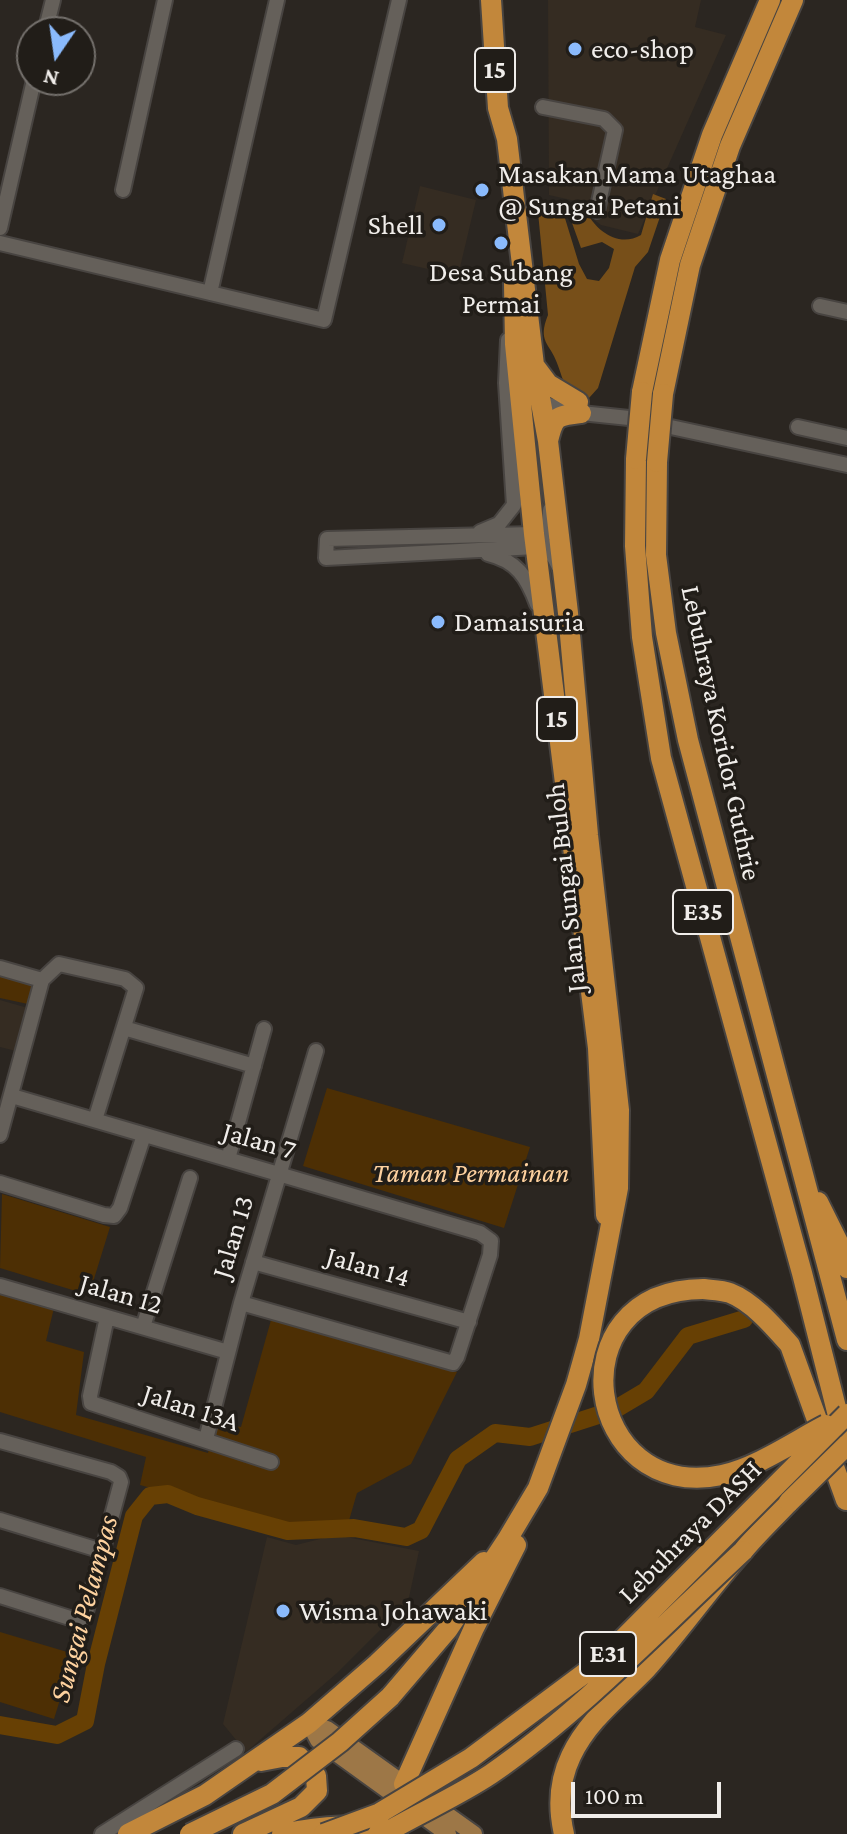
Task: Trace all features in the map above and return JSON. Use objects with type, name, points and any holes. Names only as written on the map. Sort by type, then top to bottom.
[{"type":"highway","name":"Jalan Sungai Buloh","points":[[190,1834],[272,1794],[340,1742],[390,1697],[448,1629],[507,1540],[543,1475],[576,1385],[589,1339],[618,1188],[619,1110],[564,579],[548,441],[538,400],[507,139],[498,108],[491,0]]},
{"type":"highway","name":"Jalan Sungai Buloh","points":[[504,0],[509,107],[507,139]]},
{"type":"highway","name":"Lebuhraya Koridor Guthrie","points":[[770,0],[712,135],[670,260],[653,393],[657,462],[656,555],[669,648],[688,740],[847,1340]]},
{"type":"highway","name":"Lebuhraya Koridor Guthrie","points":[[793,0],[730,146],[690,265],[636,459],[635,546],[642,637],[661,758],[847,1448]]},
{"type":"highway","name":"Jalan Sungai Buloh","points":[[513,190],[515,344],[567,811],[598,1048],[608,1247]]},
{"type":"highway","points":[[515,344],[526,384],[538,400],[523,420]]},
{"type":"highway","points":[[534,365],[548,384],[579,408]]},
{"type":"highway","points":[[548,441],[552,423],[559,416],[579,408]]},
{"type":"highway","points":[[798,1163],[840,1246],[847,1268]]},
{"type":"highway","points":[[846,1414],[770,1454],[723,1475],[701,1477],[672,1474],[630,1449],[614,1432],[602,1385],[604,1362],[627,1319],[662,1295],[684,1289],[729,1293],[774,1326],[790,1345],[846,1502]]},
{"type":"highway","points":[[811,1316],[816,1371],[846,1502]]},
{"type":"highway","name":"Lebuhraya DASH","points":[[324,1834],[378,1814],[471,1758],[601,1661],[846,1414]]},
{"type":"highway","name":"Lebuhraya DASH","points":[[378,1834],[488,1775],[579,1705],[743,1551],[817,1471],[847,1448]]},
{"type":"highway","points":[[404,1784],[474,1628],[508,1564],[523,1529],[525,1510]]},
{"type":"highway","points":[[128,1834],[205,1795],[309,1723],[377,1664],[507,1540]]},
{"type":"highway","points":[[564,1834],[560,1814],[562,1785],[569,1760],[580,1738],[598,1715],[645,1669],[743,1551]]},
{"type":"highway","points":[[243,1834],[301,1807],[317,1791],[316,1776],[299,1757],[266,1759],[250,1765]]},
{"type":"highway","points":[[282,1834],[345,1825],[397,1834]]},
{"type":"main road","points":[[309,1723],[327,1729],[474,1834]]},
{"type":"main road","points":[[309,1723],[318,1740],[448,1834]]},
{"type":"street","points":[[123,190],[165,0]]},
{"type":"street","points":[[210,293],[277,0]]},
{"type":"street","points":[[0,243],[324,320],[399,0]]},
{"type":"street","points":[[0,228],[30,96]]},
{"type":"street","points":[[543,107],[604,119],[617,133],[597,211]]},
{"type":"street","points":[[514,282],[506,359],[514,505],[499,524],[473,543],[326,558],[327,539],[473,543],[537,541],[555,558],[564,579]]},
{"type":"street","points":[[820,306],[847,312]]},
{"type":"street","points":[[538,400],[847,465]]},
{"type":"street","points":[[798,427],[847,438]]},
{"type":"street","points":[[537,541],[550,520],[551,478]]},
{"type":"street","points":[[473,543],[517,567],[528,581],[552,667]]},
{"type":"street","points":[[0,1135],[42,980],[55,966],[67,964],[130,981],[136,992],[95,1120]]},
{"type":"street","points":[[0,968],[42,980]]},
{"type":"street","points":[[124,1028],[254,1066]]},
{"type":"street","points":[[228,1159],[264,1029]]},
{"type":"street","name":"Jalan 13","points":[[206,1439],[241,1303],[316,1051]]},
{"type":"street","name":"Jalan 7","points":[[12,1096],[480,1233],[491,1241],[490,1255],[469,1322]]},
{"type":"street","points":[[0,1183],[114,1216],[120,1208],[144,1135]]},
{"type":"street","points":[[143,1327],[190,1178]]},
{"type":"street","name":"Jalan 14","points":[[253,1262],[469,1322]]},
{"type":"street","name":"Jalan 12","points":[[0,1286],[228,1352]]},
{"type":"street","points":[[241,1303],[449,1363],[457,1357],[469,1322]]},
{"type":"street","name":"Jalan 13A","points":[[107,1317],[89,1399],[94,1405],[271,1462]]},
{"type":"street","points":[[0,1441],[111,1472],[119,1477],[120,1487],[86,1612],[81,1619],[0,1596]]},
{"type":"street","points":[[0,1520],[102,1551]]},
{"type":"street","points":[[102,1834],[236,1749]]},
{"type":"shaded area","points":[[548,0],[701,0],[695,27],[726,35],[638,234],[601,225],[593,219],[593,205],[549,195]]},
{"type":"shaded area","points":[[420,186],[476,200],[458,276],[402,263]]},
{"type":"shaded area","points":[[653,194],[666,199],[648,252],[635,267],[598,388],[589,398],[581,396],[564,382],[544,337],[548,315],[537,202],[564,215],[579,264],[587,279],[599,281],[609,268],[614,249],[602,242],[581,248],[567,209],[569,204],[586,211],[602,231],[625,240],[641,235]]},
{"type":"shaded area","points":[[0,1000],[28,1008],[16,1051],[0,1047]]},
{"type":"shaded area","points":[[336,1535],[419,1551],[408,1602],[337,1673],[246,1752],[223,1724],[267,1537],[296,1545]]},
{"type":"green space","points":[[0,971],[34,980],[28,1004],[0,998]]},
{"type":"green space","name":"Taman Permainan","points":[[327,1088],[530,1147],[504,1228],[303,1166]]},
{"type":"green space","points":[[2,1194],[110,1227],[89,1295],[0,1268]]},
{"type":"green space","points":[[0,1292],[54,1308],[46,1341],[84,1352],[76,1415],[208,1453],[215,1421],[241,1427],[271,1320],[457,1372],[411,1464],[357,1493],[348,1524],[286,1525],[140,1485],[146,1457],[0,1412]]},
{"type":"green space","points":[[0,1632],[74,1654],[54,1719],[0,1702]]},
{"type":"waterway","name":"Sungai Pelampas","points":[[0,1725],[57,1735],[85,1721],[96,1664],[134,1516],[150,1496],[168,1494],[197,1506],[288,1531],[354,1528],[406,1537],[421,1530],[458,1459],[495,1433],[530,1437],[614,1410],[646,1391],[688,1336],[744,1319]]},
{"type":"place","name":"eco-shop","points":[[575,49]]},
{"type":"place","name":"Masakan Mama Utaghaa @ Sungai Petani","points":[[482,190]]},
{"type":"place","name":"Shell","points":[[439,225]]},
{"type":"place","name":"Desa Subang Permai","points":[[501,243]]},
{"type":"place","name":"Damaisuria","points":[[438,622]]},
{"type":"place","name":"Wisma Johawaki","points":[[283,1611]]}]
